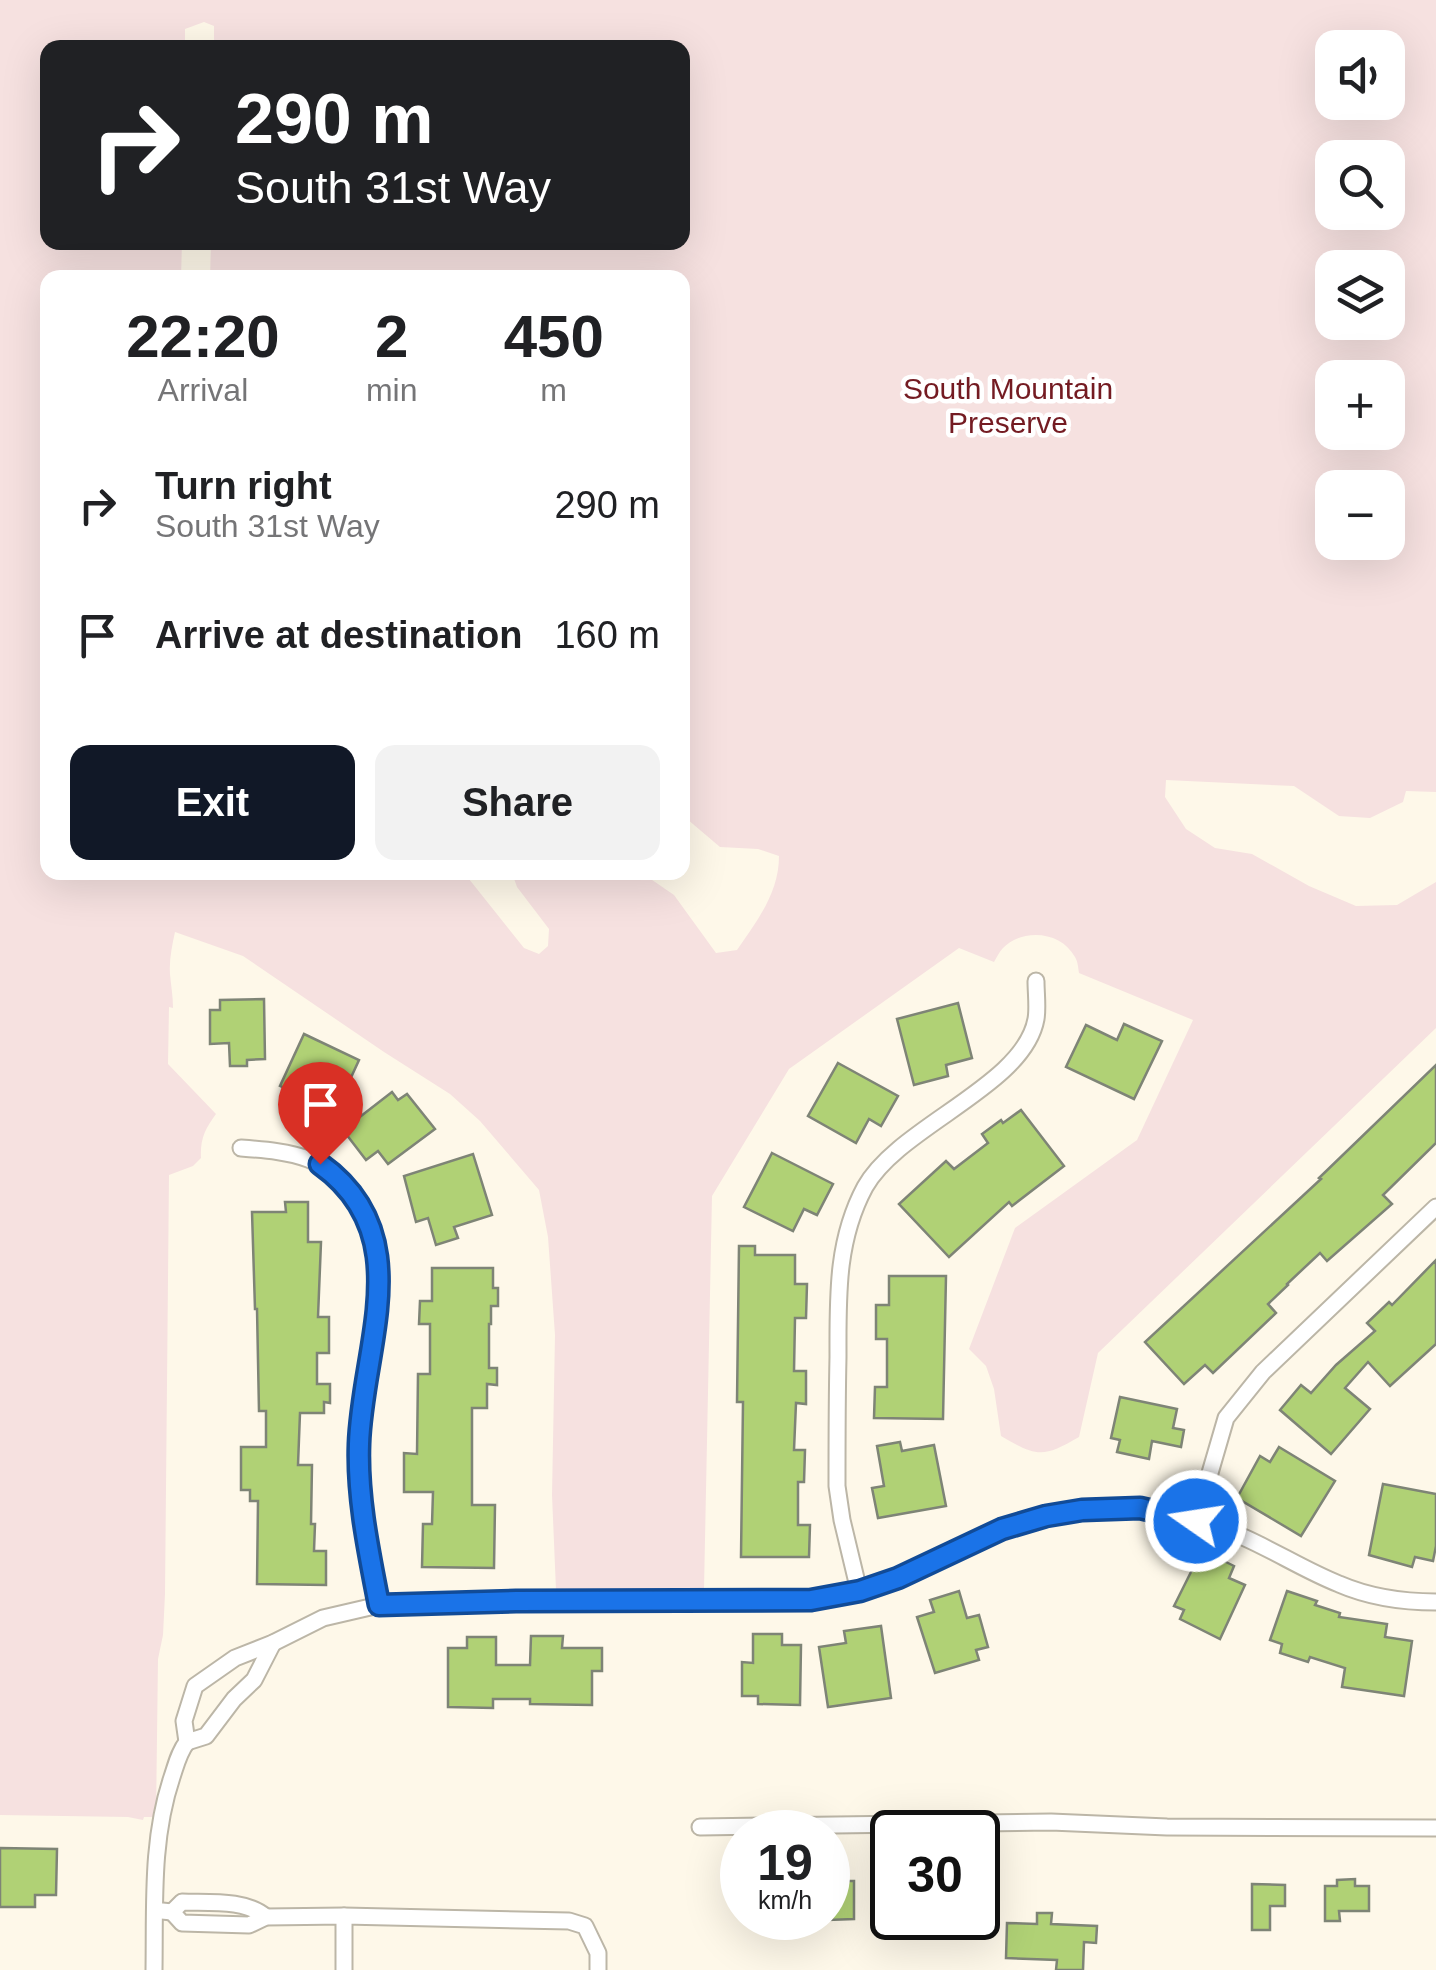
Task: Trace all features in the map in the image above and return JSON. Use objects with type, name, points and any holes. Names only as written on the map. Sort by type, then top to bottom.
[{"type":"street","points":[[860,1591],[837,1486],[838,1270],[846,1234],[866,1184],[894,1154],[998,1075],[1024,1050],[1036,1020],[1036,981]]},
{"type":"street","points":[[240,1148],[286,1152],[320,1164],[341,1179],[373,1230],[380,1272],[378,1312],[358,1445],[362,1506],[379,1605]]},
{"type":"street","points":[[1196,1521],[1226,1418],[1263,1372],[1436,1207]]},
{"type":"street","points":[[187,1742],[184,1721],[196,1686],[235,1658],[323,1618],[379,1605],[811,1600],[860,1591],[898,1578],[1002,1529],[1082,1510],[1140,1508],[1196,1521],[1241,1536],[1363,1593],[1411,1602],[1436,1602]]},
{"type":"street","points":[[154,1970],[158,1833],[181,1750],[187,1742],[206,1736],[254,1680],[273,1643]]},
{"type":"street","points":[[212,1674],[234,1700]]},
{"type":"street","points":[[700,1827],[1050,1822],[1166,1827],[1436,1828]]},
{"type":"street","points":[[172,1912],[182,1902],[228,1904],[256,1908],[266,1917]]},
{"type":"street","points":[[228,1904],[228,1925]]},
{"type":"street","points":[[155,1911],[172,1912],[182,1923],[228,1925],[250,1925],[266,1917],[344,1916],[570,1921],[585,1926],[598,1953],[598,1970]]},
{"type":"street","points":[[344,1916],[344,1970]]},
{"type":"green space","name":"South Mountain Preserve","points":[[0,0],[1436,0],[1436,792],[1406,791],[1403,802],[1370,818],[1339,816],[1294,786],[1166,780],[1165,797],[1186,829],[1215,848],[1252,854],[1309,886],[1356,906],[1397,905],[1436,882],[1436,1028],[1098,1353],[1079,1437],[1057,1449],[1032,1451],[1001,1436],[994,1389],[986,1366],[969,1349],[1015,1228],[1137,1140],[1193,1020],[1079,973],[1069,948],[1051,937],[1021,937],[1003,948],[994,962],[959,948],[789,1069],[712,1196],[704,1589],[556,1590],[552,1495],[555,1335],[548,1237],[539,1190],[480,1121],[450,1094],[243,956],[175,932],[170,964],[173,1008],[169,1007],[168,1064],[216,1114],[204,1134],[201,1158],[193,1166],[169,1175],[165,1594],[158,1659],[156,1817],[143,1820],[0,1815]]},
{"type":"building","points":[[264,999],[265,1059],[247,1060],[247,1066],[230,1066],[229,1043],[210,1044],[210,1010],[220,1010],[220,1000]]},
{"type":"building","points":[[958,1003],[972,1058],[946,1065],[948,1076],[914,1085],[897,1019]]},
{"type":"building","points":[[1124,1024],[1162,1041],[1134,1099],[1066,1067],[1086,1025],[1117,1040]]},
{"type":"building","points":[[304,1034],[359,1060],[330,1123],[299,1108],[304,1097],[280,1086]]},
{"type":"building","points":[[838,1063],[898,1096],[881,1126],[869,1119],[856,1143],[808,1116]]},
{"type":"building","points":[[1436,1065],[1436,1143],[1383,1195],[1392,1204],[1327,1261],[1320,1253],[1287,1284],[1268,1304],[1276,1313],[1213,1373],[1205,1365],[1184,1384],[1145,1342],[1321,1179]]},
{"type":"building","points":[[392,1092],[398,1100],[407,1094],[435,1129],[388,1164],[378,1151],[366,1160],[343,1130]]},
{"type":"building","points":[[1021,1110],[1064,1166],[1012,1206],[1009,1202],[949,1257],[899,1204],[946,1161],[954,1169],[988,1143],[982,1134]]},
{"type":"building","points":[[772,1153],[833,1184],[817,1215],[804,1209],[793,1231],[744,1207]]},
{"type":"building","points":[[473,1154],[492,1215],[454,1227],[458,1238],[436,1245],[428,1218],[416,1222],[404,1176]]},
{"type":"building","points":[[285,1202],[308,1202],[308,1242],[321,1242],[318,1317],[329,1317],[329,1353],[317,1353],[317,1384],[330,1384],[330,1403],[324,1402],[324,1413],[300,1413],[298,1465],[312,1465],[314,1551],[326,1551],[326,1585],[257,1584],[258,1501],[250,1501],[250,1490],[241,1490],[241,1447],[266,1447],[266,1411],[259,1411],[252,1212],[286,1212]]},
{"type":"building","points":[[739,1246],[755,1246],[755,1255],[795,1255],[795,1284],[807,1284],[806,1318],[795,1318],[794,1371],[806,1371],[806,1404],[796,1403],[794,1450],[805,1450],[804,1482],[798,1482],[798,1525],[810,1525],[809,1557],[741,1557],[743,1402],[737,1402]]},
{"type":"building","points":[[1436,1260],[1436,1344],[1390,1386],[1368,1362],[1345,1388],[1370,1409],[1331,1454],[1280,1410],[1301,1385],[1311,1393],[1375,1331],[1367,1323],[1389,1302],[1392,1305]]},
{"type":"building","points":[[432,1268],[493,1268],[493,1288],[498,1288],[498,1306],[491,1306],[489,1324],[489,1368],[497,1368],[497,1385],[487,1384],[487,1408],[472,1408],[472,1505],[495,1505],[494,1568],[422,1567],[423,1524],[432,1524],[433,1492],[404,1492],[404,1453],[417,1454],[418,1374],[430,1374],[430,1324],[419,1324],[420,1301],[432,1301]]},
{"type":"building","points":[[889,1276],[946,1276],[943,1419],[874,1418],[875,1387],[887,1387],[887,1339],[876,1339],[876,1305],[889,1305]]},
{"type":"building","points":[[1120,1397],[1177,1409],[1173,1428],[1184,1430],[1181,1447],[1152,1441],[1149,1459],[1117,1452],[1120,1440],[1111,1438]]},
{"type":"building","points":[[900,1442],[902,1451],[934,1445],[946,1506],[878,1518],[872,1488],[884,1486],[877,1446]]},
{"type":"building","points":[[1279,1447],[1335,1481],[1301,1536],[1237,1498],[1260,1456],[1270,1462]]},
{"type":"building","points":[[1383,1484],[1436,1494],[1433,1561],[1415,1557],[1412,1567],[1369,1555]]},
{"type":"building","points":[[1202,1550],[1234,1566],[1229,1578],[1245,1585],[1220,1639],[1180,1619],[1184,1610],[1174,1606]]},
{"type":"building","points":[[959,1591],[967,1618],[979,1615],[988,1647],[976,1650],[979,1660],[935,1673],[917,1617],[934,1612],[930,1600]]},
{"type":"building","points":[[1287,1591],[1317,1601],[1315,1605],[1340,1613],[1339,1617],[1387,1624],[1385,1637],[1412,1641],[1404,1696],[1342,1687],[1345,1668],[1280,1653],[1282,1644],[1270,1640]]},
{"type":"building","points":[[881,1626],[891,1698],[828,1707],[819,1647],[846,1643],[844,1631]]},
{"type":"building","points":[[753,1634],[782,1634],[782,1645],[801,1645],[800,1705],[758,1704],[758,1696],[742,1696],[742,1662],[753,1663]]},
{"type":"building","points":[[531,1636],[563,1636],[562,1648],[602,1648],[602,1671],[592,1671],[592,1705],[493,1699],[493,1708],[448,1707],[448,1648],[467,1648],[467,1637],[496,1637],[496,1665],[530,1665]]},
{"type":"building","points":[[0,1848],[57,1849],[56,1895],[35,1895],[35,1907],[0,1907]]},
{"type":"building","points":[[1355,1879],[1355,1886],[1369,1886],[1369,1911],[1339,1911],[1340,1921],[1325,1921],[1325,1886],[1337,1886],[1337,1880]]},
{"type":"building","points":[[850,1881],[854,1881],[854,1919],[850,1919]]},
{"type":"building","points":[[1252,1884],[1285,1885],[1285,1906],[1270,1906],[1270,1930],[1252,1930]]},
{"type":"building","points":[[1037,1913],[1052,1913],[1051,1924],[1097,1926],[1096,1943],[1084,1942],[1083,1970],[1056,1970],[1057,1960],[1006,1958],[1007,1923],[1037,1924]]},
{"type":"route","points":[[320,1164],[341,1179],[373,1230],[380,1272],[378,1312],[358,1445],[362,1506],[379,1605],[811,1600],[860,1591],[898,1578],[1002,1529],[1046,1516],[1140,1508],[1196,1521]]}]
